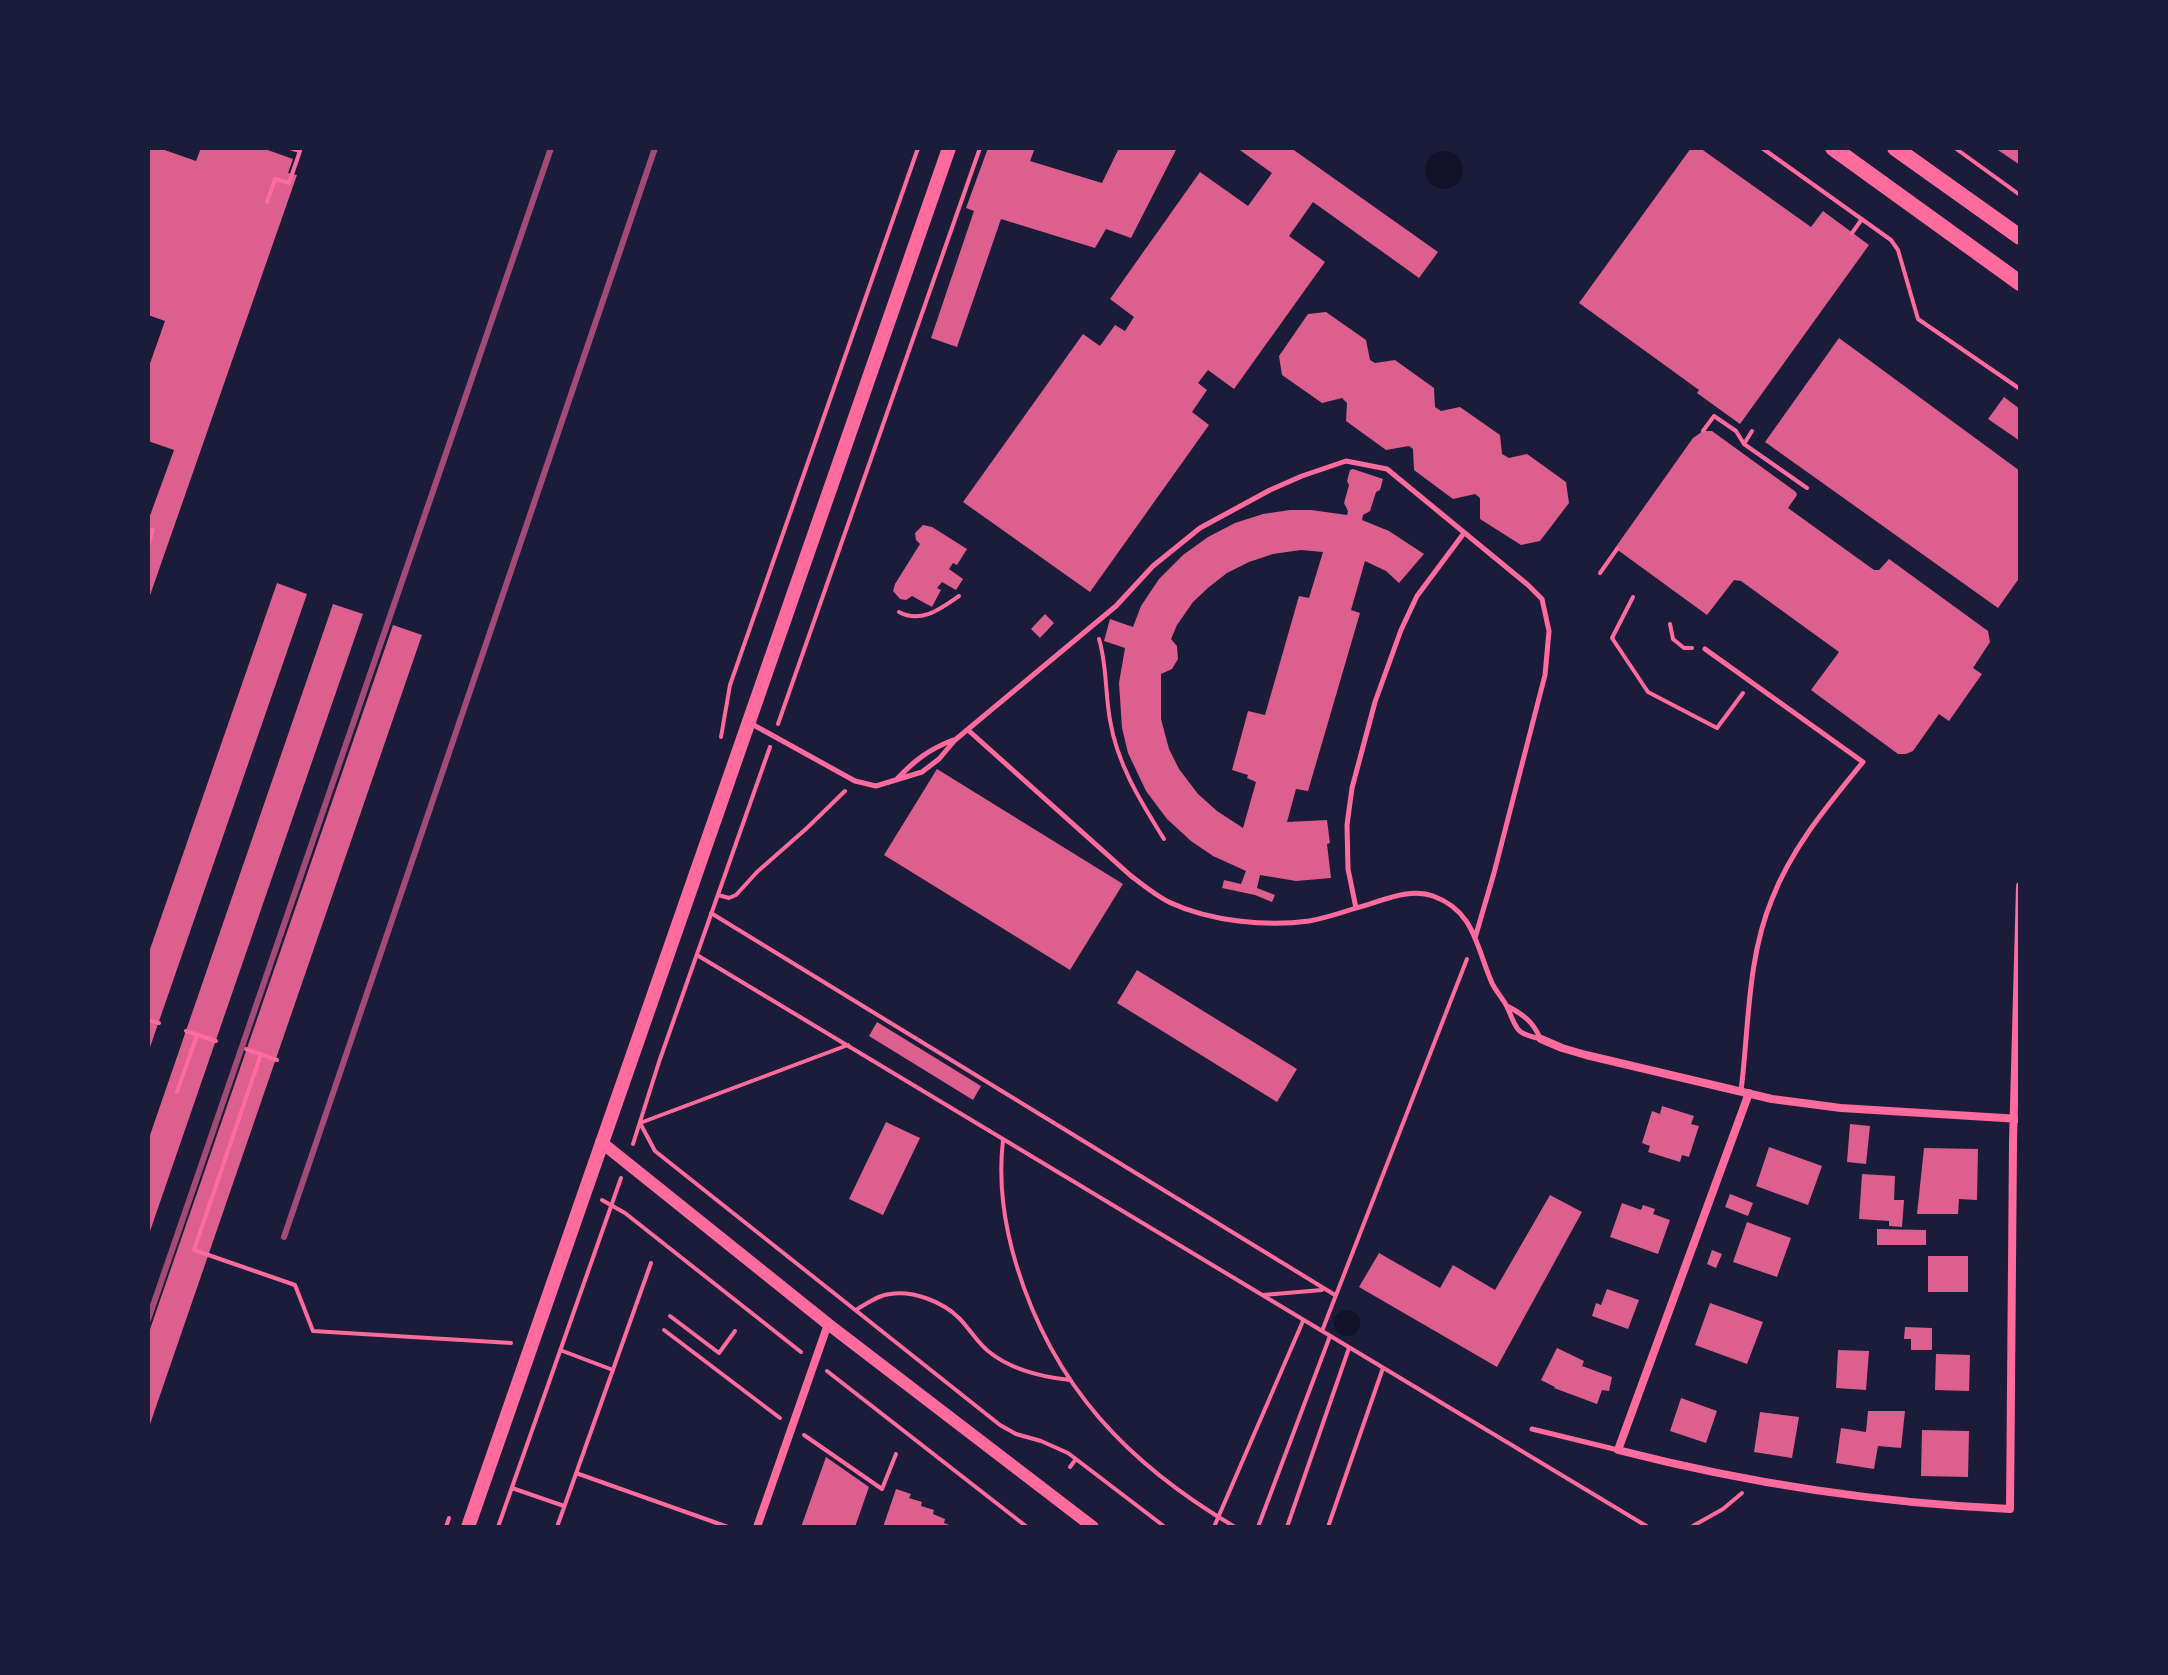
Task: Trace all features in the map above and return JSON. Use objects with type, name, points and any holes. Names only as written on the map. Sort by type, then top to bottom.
[{"type":"main road","points":[[468,1527],[949,148]]},
{"type":"main road","points":[[1833,148],[2020,283]]},
{"type":"main road","points":[[1895,148],[2020,237]]},
{"type":"street","points":[[1745,1092],[1618,1450],[1687,1468],[1825,1492],[1884,1500],[2010,1509],[2020,886]]},
{"type":"street","points":[[1541,1039],[1586,1055],[1772,1099],[1841,1108],[2017,1119]]},
{"type":"street","points":[[601,1142],[828,1324],[1093,1527]]},
{"type":"street","points":[[757,1527],[828,1324]]},
{"type":"lane","points":[[749,723],[855,781],[876,786],[922,772],[939,759],[955,740],[1116,606],[1153,566],[1200,528],[1270,490],[1346,461],[1387,469],[1542,599],[1549,631],[1545,675],[1475,938]]},
{"type":"lane","points":[[1356,908],[1348,869],[1347,825],[1352,788],[1375,702],[1417,596],[1464,533]]},
{"type":"lane","points":[[1705,649],[1863,762],[1819,816],[1797,849],[1771,900],[1754,969],[1745,1092]]},
{"type":"lane","points":[[968,730],[1130,875],[1170,903],[1229,919],[1270,923],[1312,920],[1413,893],[1432,895],[1463,914],[1471,925],[1493,986],[1508,1007],[1513,1025],[1524,1035],[1541,1039]]},
{"type":"lane","points":[[896,780],[915,760],[933,748],[955,740]]},
{"type":"lane","points":[[1508,1007],[1534,1024],[1541,1039]]},
{"type":"lane","points":[[1532,1429],[1618,1450]]},
{"type":"path","points":[[267,202],[275,179],[289,183],[300,151],[290,148]]},
{"type":"path","points":[[720,741],[730,685],[918,148]]},
{"type":"path","points":[[637,1133],[711,913],[980,148]]},
{"type":"path","points":[[1762,148],[1895,244],[1918,319],[2020,389]]},
{"type":"path","points":[[1955,148],[2020,195]]},
{"type":"path","points":[[896,209],[904,212]]},
{"type":"path","points":[[1852,233],[1862,219]]},
{"type":"path","points":[[1703,431],[1714,416],[1736,431],[1744,444],[1807,488]]},
{"type":"path","points":[[1744,444],[1752,431]]},
{"type":"path","points":[[148,529],[153,530],[148,545]]},
{"type":"path","points":[[1600,573],[1617,549]]},
{"type":"path","points":[[899,612],[907,617],[919,617],[935,612],[959,596]]},
{"type":"path","points":[[1633,597],[1612,638],[1648,692],[1717,728],[1740,698]]},
{"type":"path","points":[[1094,624],[1103,651],[1115,747],[1128,777],[1164,839]]},
{"type":"path","points":[[1670,624],[1673,639],[1684,648]]},
{"type":"path","points":[[718,895],[729,898],[736,895],[855,781]]},
{"type":"path","points":[[711,913],[1335,1295]]},
{"type":"path","points":[[1322,1331],[1475,938]]},
{"type":"path","points":[[697,954],[1648,1527]]},
{"type":"path","points":[[148,1020],[159,1023]]},
{"type":"path","points":[[186,1031],[216,1041]]},
{"type":"path","points":[[177,1092],[197,1035]]},
{"type":"path","points":[[640,1123],[848,1045]]},
{"type":"path","points":[[246,1049],[277,1060]]},
{"type":"path","points":[[261,1054],[194,1250],[295,1285],[313,1331],[511,1343]]},
{"type":"path","points":[[634,1103],[644,1107]]},
{"type":"path","points":[[640,1123],[655,1151],[1000,1425],[1016,1434],[1061,1449],[1165,1527]]},
{"type":"path","points":[[1003,1140],[1000,1163],[1008,1236],[1035,1318],[1052,1351],[1097,1416],[1132,1453],[1164,1481],[1235,1527]]},
{"type":"path","points":[[498,1527],[609,1203],[614,1198]]},
{"type":"path","points":[[557,1527],[651,1263]]},
{"type":"path","points":[[1261,1295],[1325,1289]]},
{"type":"path","points":[[856,1310],[890,1293],[924,1297],[958,1317],[988,1351],[1005,1362],[1046,1377],[1070,1380]]},
{"type":"path","points":[[670,1316],[719,1353],[735,1331]]},
{"type":"path","points":[[1214,1527],[1303,1321]]},
{"type":"path","points":[[664,1330],[792,1427],[882,1489],[896,1454]]},
{"type":"path","points":[[1258,1527],[1330,1336]]},
{"type":"path","points":[[1287,1527],[1349,1348]]},
{"type":"path","points":[[560,1350],[613,1370]]},
{"type":"path","points":[[1328,1527],[1383,1368]]},
{"type":"path","points":[[1070,1467],[1076,1459]]},
{"type":"path","points":[[576,1473],[728,1527]]},
{"type":"path","points":[[1691,1527],[1723,1509],[1759,1479]]},
{"type":"path","points":[[512,1488],[564,1506]]},
{"type":"shaded area","points":[[1444,151],[1458,156],[1463,170],[1458,184],[1444,189],[1430,184],[1425,170],[1430,156]]},
{"type":"shaded area","points":[[1347,1310],[1356,1314],[1360,1323],[1356,1332],[1347,1336],[1338,1332],[1334,1323],[1338,1314]]},
{"type":"building","points":[[149,148],[159,148],[196,161],[201,148],[262,148],[293,159],[288,173],[297,175],[148,601],[148,521],[174,450],[148,441],[148,369],[165,321],[148,315]]},
{"type":"building","points":[[988,148],[1035,148],[1030,161],[1102,183],[1119,148],[1177,148],[1131,238],[1106,229],[1095,248],[1001,219],[957,347],[931,338],[974,211],[966,208]]},
{"type":"building","points":[[1237,148],[1291,148],[1438,252],[1419,278],[1313,202],[1289,236],[1325,262],[1234,389],[1208,370],[1198,383],[1207,390],[1192,412],[1209,425],[1090,592],[963,502],[1083,334],[1100,346],[1115,325],[1125,331],[1134,317],[1110,299],[1200,172],[1248,206],[1272,173]]},
{"type":"building","points":[[1691,148],[1700,148],[1811,227],[1823,211],[1869,245],[1740,424],[1697,393],[1699,390],[1579,303]]},
{"type":"building","points":[[1995,148],[2020,148],[2020,165]]},
{"type":"building","points":[[1326,312],[1366,340],[1370,360],[1375,363],[1395,360],[1434,388],[1435,407],[1441,411],[1460,407],[1500,435],[1502,454],[1509,458],[1527,454],[1566,482],[1569,503],[1540,541],[1521,545],[1480,519],[1480,498],[1475,494],[1453,499],[1414,470],[1413,449],[1409,446],[1386,450],[1346,421],[1347,403],[1342,398],[1322,403],[1282,375],[1279,356],[1308,314]]},
{"type":"building","points":[[1839,338],[2020,471],[2020,577],[1998,608],[1765,442]]},
{"type":"building","points":[[2004,397],[2020,409],[2020,441],[1988,419]]},
{"type":"building","points":[[1703,431],[1712,431],[1796,492],[1788,508],[1874,570],[1879,570],[1889,559],[1988,631],[1990,642],[1973,668],[1982,674],[1949,721],[1939,714],[1913,751],[1898,754],[1811,690],[1839,652],[1741,581],[1734,580],[1707,615],[1615,548],[1693,438]]},
{"type":"building","points":[[1350,470],[1383,479],[1370,511],[1363,515],[1362,520],[1389,531],[1424,554],[1399,583],[1386,571],[1365,561],[1351,610],[1360,613],[1308,791],[1296,789],[1287,822],[1327,820],[1331,878],[1296,881],[1260,875],[1257,888],[1275,895],[1272,902],[1222,888],[1224,880],[1241,884],[1246,871],[1213,856],[1191,841],[1167,819],[1146,791],[1128,753],[1122,728],[1119,683],[1125,648],[1104,641],[1110,619],[1133,627],[1141,606],[1159,579],[1183,555],[1235,523],[1290,510],[1347,515],[1344,503]],"holes":[[[1301,550],[1323,552],[1309,598],[1299,596],[1265,715],[1248,711],[1232,770],[1248,775],[1247,778],[1256,782],[1243,828],[1198,794],[1179,769],[1169,749],[1161,719],[1161,674],[1172,669],[1178,659],[1177,646],[1171,639],[1193,602],[1227,573],[1273,554]]]},
{"type":"building","points":[[923,525],[932,527],[967,549],[957,565],[953,563],[949,569],[963,579],[956,590],[942,582],[937,588],[941,590],[932,607],[912,596],[906,600],[900,599],[893,591],[920,544],[915,533]]},
{"type":"building","points":[[277,583],[307,594],[148,1053],[148,955]]},
{"type":"building","points":[[333,604],[363,614],[148,1237],[148,1141]]},
{"type":"building","points":[[1045,614],[1054,623],[1040,638],[1031,629]]},
{"type":"building","points":[[393,625],[422,635],[148,1430],[148,1335]]},
{"type":"building","points":[[937,769],[1123,884],[1070,970],[884,855]]},
{"type":"building","points":[[1137,970],[1297,1069],[1277,1102],[1117,1003]]},
{"type":"building","points":[[877,1022],[981,1086],[973,1100],[869,1036]]},
{"type":"building","points":[[1662,1106],[1694,1116],[1691,1124],[1699,1126],[1689,1157],[1682,1155],[1680,1162],[1648,1152],[1650,1146],[1642,1143],[1652,1111],[1660,1114]]},
{"type":"building","points":[[886,1122],[920,1138],[883,1215],[849,1199]]},
{"type":"building","points":[[1850,1124],[1870,1126],[1866,1164],[1847,1162]]},
{"type":"building","points":[[1769,1147],[1822,1166],[1808,1205],[1756,1186]]},
{"type":"building","points":[[1924,1148],[1978,1149],[1977,1200],[1959,1199],[1958,1214],[1917,1214]]},
{"type":"building","points":[[1862,1174],[1895,1176],[1894,1200],[1904,1200],[1902,1227],[1889,1226],[1889,1221],[1859,1219]]},
{"type":"building","points":[[1730,1194],[1753,1203],[1748,1216],[1725,1207]]},
{"type":"building","points":[[1550,1195],[1582,1212],[1497,1367],[1359,1287],[1379,1253],[1440,1288],[1453,1265],[1495,1290]]},
{"type":"building","points":[[1622,1203],[1641,1210],[1643,1205],[1655,1209],[1653,1214],[1670,1220],[1658,1254],[1610,1237]]},
{"type":"building","points":[[1747,1222],[1791,1238],[1777,1277],[1733,1262]]},
{"type":"building","points":[[1877,1229],[1926,1230],[1926,1245],[1877,1245]]},
{"type":"building","points":[[1712,1250],[1722,1254],[1716,1268],[1707,1264]]},
{"type":"building","points":[[1928,1256],[1968,1256],[1968,1292],[1928,1292]]},
{"type":"building","points":[[1607,1289],[1639,1300],[1628,1329],[1592,1316],[1596,1303],[1601,1305]]},
{"type":"building","points":[[1710,1303],[1763,1322],[1747,1364],[1695,1345]]},
{"type":"building","points":[[1905,1327],[1932,1328],[1932,1350],[1911,1350],[1911,1339],[1904,1339]]},
{"type":"building","points":[[1557,1348],[1584,1361],[1582,1366],[1612,1377],[1609,1391],[1602,1390],[1597,1404],[1541,1380]]},
{"type":"building","points":[[1838,1350],[1869,1351],[1866,1390],[1836,1388]]},
{"type":"building","points":[[1936,1354],[1970,1355],[1969,1391],[1935,1390]]},
{"type":"building","points":[[1681,1398],[1717,1411],[1706,1443],[1670,1431]]},
{"type":"building","points":[[1868,1411],[1905,1411],[1901,1448],[1878,1446],[1874,1469],[1836,1463],[1841,1428],[1866,1432]]},
{"type":"building","points":[[1760,1412],[1799,1417],[1792,1458],[1754,1452]]},
{"type":"building","points":[[1922,1430],[1969,1431],[1968,1477],[1921,1476]]},
{"type":"building","points":[[826,1457],[869,1487],[855,1527],[801,1527]]},
{"type":"building","points":[[896,1489],[911,1494],[909,1498],[922,1502],[921,1506],[934,1510],[933,1514],[945,1519],[944,1523],[955,1527],[883,1527]]},
{"type":"railway","points":[[148,1320],[551,148]]},
{"type":"railway","points":[[284,1237],[655,148]]}]
